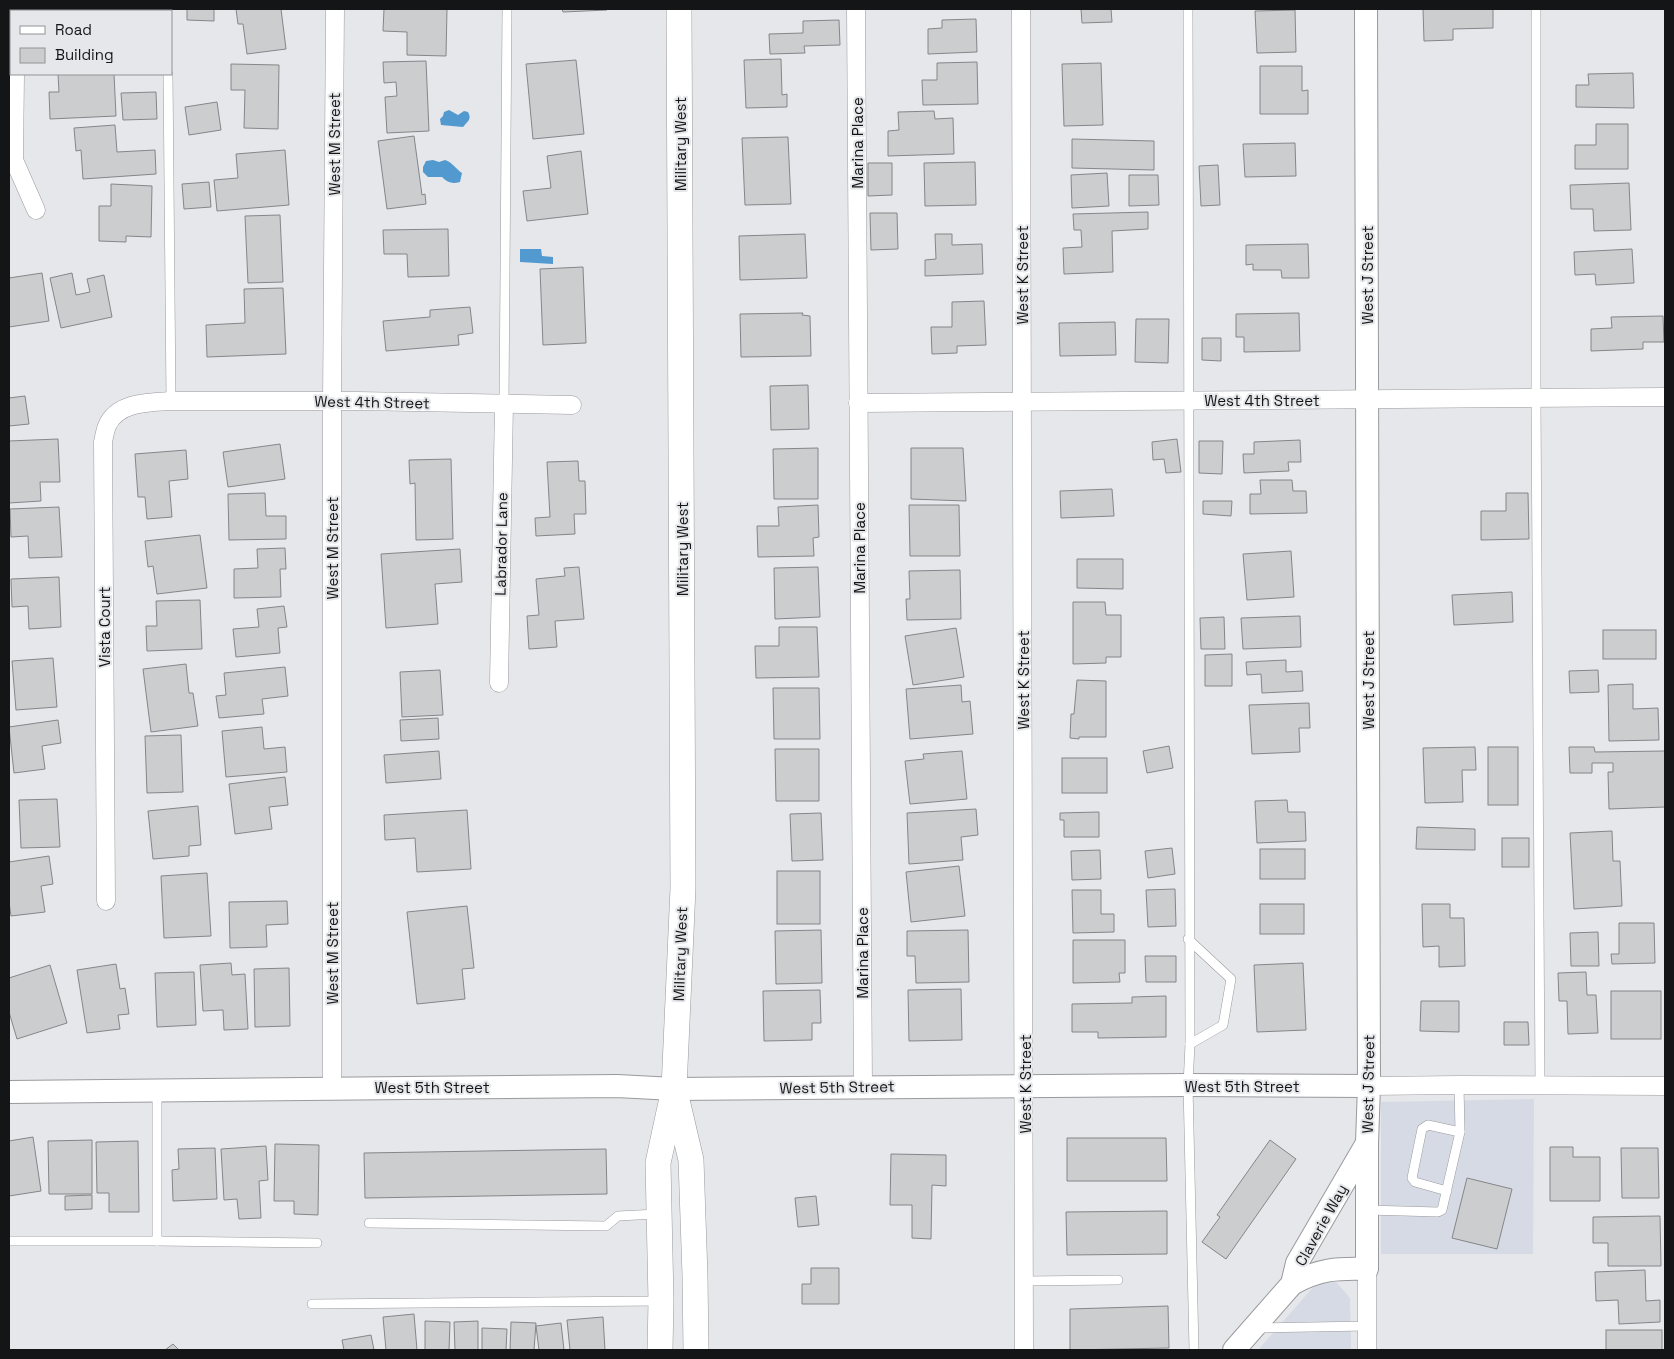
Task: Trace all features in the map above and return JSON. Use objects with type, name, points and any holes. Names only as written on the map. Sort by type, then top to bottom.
[{"type":"main road","name":"Military West","points":[[660,1350],[661,1301],[658,1163],[674,1089],[683,888],[679,9]]},
{"type":"main road","name":"Military West","points":[[674,1089],[691,1160],[696,1350]]},
{"type":"street","name":"West M Street","points":[[332,1088],[332,401],[335,9]]},
{"type":"street","name":"Marina Place","points":[[856,9],[863,1087]]},
{"type":"street","name":"West K Street","points":[[1021,9],[1025,1086],[1024,1350]]},
{"type":"street","name":"West J Street","points":[[1366,9],[1368,1350]]},
{"type":"street","points":[[15,75],[14,160],[36,210]]},
{"type":"street","name":"West 4th Street","points":[[858,403],[1665,397]]},
{"type":"street","name":"West 4th Street","points":[[171,401],[332,401],[572,405]]},
{"type":"street","name":"Vista Court","points":[[106,901],[104,442],[107,426],[116,413],[130,406],[148,402],[171,401]]},
{"type":"street","name":"Labrador Lane","points":[[499,683],[504,404]]},
{"type":"street","name":"West 5th Street","points":[[9,1092],[617,1086],[674,1089],[1188,1085],[1665,1086]]},
{"type":"street","name":"Claverie Way","points":[[1234,1350],[1292,1284],[1297,1263],[1367,1143]]},
{"type":"street","points":[[1292,1284],[1319,1271],[1336,1268],[1367,1269]]},
{"type":"lane","points":[[504,404],[507,9]]},
{"type":"lane","points":[[1188,9],[1188,939],[1190,1044],[1188,1085],[1194,1350]]},
{"type":"lane","points":[[1536,9],[1540,1085]]},
{"type":"lane","points":[[168,75],[171,401]]},
{"type":"lane","points":[[1188,939],[1231,979],[1223,1025],[1190,1044]]},
{"type":"lane","points":[[1367,1210],[1438,1212],[1442,1210],[1460,1132],[1459,1085]]},
{"type":"lane","points":[[157,1091],[157,1241]]},
{"type":"lane","points":[[1447,1190],[1415,1182],[1412,1178],[1422,1129],[1428,1125],[1460,1132]]},
{"type":"lane","points":[[369,1223],[606,1226],[618,1216],[659,1214]]},
{"type":"lane","points":[[9,1241],[317,1244]]},
{"type":"lane","points":[[1025,1281],[1118,1280]]},
{"type":"lane","points":[[312,1304],[661,1301]]},
{"type":"lane","points":[[1253,1328],[1367,1326]]},
{"type":"shaded area","points":[[1534,1099],[1533,1254],[1381,1254],[1381,1102]]},
{"type":"shaded area","points":[[1336,1282],[1350,1298],[1351,1350],[1258,1350],[1315,1285]]},
{"type":"water","points":[[449,110],[458,115],[464,111],[468,112],[469,120],[463,127],[441,125],[440,119],[444,112]]},
{"type":"water","points":[[433,160],[439,162],[445,160],[452,164],[462,173],[460,182],[446,181],[442,177],[428,177],[423,172],[423,167],[426,161]]},
{"type":"water","points":[[520,249],[541,249],[542,256],[553,257],[553,264],[520,262]]},
{"type":"building","points":[[50,9],[130,9],[130,10]]},
{"type":"building","points":[[187,9],[214,9],[214,21],[187,20]]},
{"type":"building","points":[[236,9],[281,9],[286,49],[247,54],[243,24],[238,24]]},
{"type":"building","points":[[384,9],[447,9],[446,56],[407,55],[407,32],[383,31]]},
{"type":"building","points":[[562,9],[607,9],[607,10],[563,12]]},
{"type":"building","points":[[1081,9],[1111,9],[1112,22],[1082,23]]},
{"type":"building","points":[[1423,9],[1493,9],[1493,28],[1453,29],[1453,40],[1424,41]]},
{"type":"building","points":[[1295,10],[1296,52],[1257,53],[1255,11]]},
{"type":"building","points":[[976,19],[977,52],[928,54],[928,29],[942,28],[942,20]]},
{"type":"building","points":[[839,20],[840,45],[804,46],[805,53],[770,54],[769,34],[803,33],[803,21]]},
{"type":"building","points":[[781,59],[782,95],[787,94],[787,107],[746,108],[744,60]]},
{"type":"building","points":[[576,60],[584,134],[533,139],[526,64]]},
{"type":"building","points":[[426,61],[429,131],[387,133],[385,97],[397,96],[396,82],[384,83],[383,62]]},
{"type":"building","points":[[977,62],[978,104],[923,105],[922,80],[937,80],[937,63]]},
{"type":"building","points":[[1101,63],[1103,125],[1064,126],[1062,64]]},
{"type":"building","points":[[231,64],[279,65],[278,129],[244,128],[245,90],[231,90]]},
{"type":"building","points":[[1260,66],[1302,66],[1302,91],[1308,90],[1308,114],[1260,114]]},
{"type":"building","points":[[1633,73],[1634,108],[1576,107],[1576,85],[1589,85],[1588,74]]},
{"type":"building","points":[[58,75],[114,75],[116,116],[50,119],[49,92],[59,92]]},
{"type":"building","points":[[156,92],[157,119],[123,120],[121,93]]},
{"type":"building","points":[[217,102],[221,130],[189,135],[185,107]]},
{"type":"building","points":[[934,111],[935,119],[953,118],[954,154],[888,156],[888,131],[899,130],[898,112]]},
{"type":"building","points":[[1596,124],[1628,124],[1628,169],[1575,169],[1575,145],[1596,145]]},
{"type":"building","points":[[115,125],[117,152],[155,150],[156,174],[83,179],[81,150],[76,151],[74,128]]},
{"type":"building","points":[[414,136],[422,195],[425,194],[426,204],[387,209],[378,141]]},
{"type":"building","points":[[788,137],[791,204],[745,205],[742,138]]},
{"type":"building","points":[[1072,139],[1154,141],[1154,170],[1072,168]]},
{"type":"building","points":[[1295,143],[1296,176],[1245,177],[1243,144]]},
{"type":"building","points":[[285,150],[289,205],[217,211],[214,180],[238,178],[236,154]]},
{"type":"building","points":[[581,151],[588,214],[527,221],[523,191],[551,188],[547,156]]},
{"type":"building","points":[[975,162],[976,205],[925,206],[924,163]]},
{"type":"building","points":[[868,163],[892,163],[892,195],[868,196]]},
{"type":"building","points":[[1218,165],[1220,205],[1201,206],[1199,166]]},
{"type":"building","points":[[1107,173],[1109,206],[1072,208],[1071,175]]},
{"type":"building","points":[[1129,175],[1158,175],[1159,205],[1129,206]]},
{"type":"building","points":[[209,182],[211,207],[184,209],[182,184]]},
{"type":"building","points":[[1629,183],[1631,230],[1594,231],[1593,209],[1571,209],[1570,185]]},
{"type":"building","points":[[111,184],[152,186],[151,237],[126,236],[126,242],[99,241],[99,206],[111,206]]},
{"type":"building","points":[[1148,212],[1148,229],[1112,231],[1113,272],[1064,274],[1063,248],[1082,247],[1081,230],[1074,230],[1073,214]]},
{"type":"building","points":[[870,213],[897,213],[898,249],[871,250]]},
{"type":"building","points":[[280,215],[283,282],[248,283],[245,216]]},
{"type":"building","points":[[448,229],[449,276],[408,277],[407,254],[384,254],[383,230]]},
{"type":"building","points":[[805,234],[807,278],[740,280],[739,236]]},
{"type":"building","points":[[935,234],[952,234],[952,245],[982,244],[983,274],[925,276],[925,260],[936,259]]},
{"type":"building","points":[[1308,244],[1309,278],[1282,278],[1281,270],[1253,270],[1253,264],[1246,265],[1246,245]]},
{"type":"building","points":[[1632,249],[1634,283],[1596,285],[1595,274],[1575,275],[1574,252]]},
{"type":"building","points":[[583,267],[586,343],[543,345],[540,269]]},
{"type":"building","points":[[42,273],[49,321],[9,327],[9,278]]},
{"type":"building","points":[[72,273],[76,295],[90,292],[87,279],[104,275],[112,317],[61,328],[50,278]]},
{"type":"building","points":[[283,288],[286,354],[207,357],[206,325],[245,323],[244,289]]},
{"type":"building","points":[[984,301],[986,345],[957,346],[957,353],[932,354],[931,327],[952,327],[952,302]]},
{"type":"building","points":[[470,307],[473,333],[458,335],[459,345],[386,351],[383,321],[430,317],[430,310]]},
{"type":"building","points":[[803,313],[802,315],[810,316],[811,356],[741,357],[740,314]]},
{"type":"building","points":[[1299,313],[1300,351],[1244,352],[1244,337],[1236,337],[1236,314]]},
{"type":"building","points":[[1663,316],[1664,342],[1643,342],[1643,349],[1591,351],[1591,329],[1612,328],[1611,317]]},
{"type":"building","points":[[1136,319],[1169,319],[1168,363],[1135,362]]},
{"type":"building","points":[[1115,322],[1116,355],[1060,356],[1059,323]]},
{"type":"building","points":[[1202,338],[1221,338],[1221,361],[1202,360]]},
{"type":"building","points":[[808,385],[809,429],[771,430],[770,386]]},
{"type":"building","points":[[25,396],[29,424],[9,426],[9,398]]},
{"type":"building","points":[[58,439],[60,482],[40,482],[41,501],[9,503],[9,441]]},
{"type":"building","points":[[1177,439],[1181,472],[1166,473],[1164,459],[1153,460],[1152,442]]},
{"type":"building","points":[[1300,440],[1301,462],[1288,462],[1289,471],[1244,473],[1243,454],[1254,454],[1254,442]]},
{"type":"building","points":[[1199,441],[1223,441],[1222,474],[1199,473]]},
{"type":"building","points":[[280,444],[285,479],[228,487],[223,452]]},
{"type":"building","points":[[818,448],[818,499],[774,499],[773,449]]},
{"type":"building","points":[[911,448],[963,448],[966,501],[911,499]]},
{"type":"building","points":[[186,450],[188,479],[169,481],[172,517],[147,519],[145,497],[138,497],[135,454]]},
{"type":"building","points":[[451,459],[453,539],[416,540],[415,483],[410,484],[409,460]]},
{"type":"building","points":[[578,461],[579,481],[585,481],[586,514],[574,514],[575,534],[536,536],[535,518],[550,517],[547,462]]},
{"type":"building","points":[[1260,480],[1292,480],[1293,491],[1306,491],[1307,513],[1250,514],[1250,494],[1261,494]]},
{"type":"building","points":[[1112,489],[1114,516],[1061,518],[1060,491]]},
{"type":"building","points":[[265,493],[266,516],[286,516],[286,539],[229,540],[228,494]]},
{"type":"building","points":[[1506,493],[1528,493],[1529,539],[1481,540],[1481,511],[1506,511]]},
{"type":"building","points":[[1203,501],[1232,501],[1231,516],[1203,514]]},
{"type":"building","points":[[818,505],[819,537],[813,538],[814,556],[758,557],[757,526],[779,526],[778,507]]},
{"type":"building","points":[[909,505],[959,505],[960,556],[910,556]]},
{"type":"building","points":[[59,507],[62,557],[29,558],[28,536],[11,537],[10,509]]},
{"type":"building","points":[[200,535],[207,588],[157,594],[153,566],[148,567],[145,541]]},
{"type":"building","points":[[285,548],[286,569],[280,569],[281,597],[234,598],[234,569],[258,568],[257,549]]},
{"type":"building","points":[[460,549],[462,582],[435,584],[438,624],[386,628],[381,554]]},
{"type":"building","points":[[1291,551],[1294,597],[1247,600],[1243,554]]},
{"type":"building","points":[[1077,559],[1123,559],[1123,589],[1077,588]]},
{"type":"building","points":[[579,567],[584,619],[555,621],[557,647],[529,649],[527,616],[539,615],[536,579],[565,576],[564,568]]},
{"type":"building","points":[[818,567],[820,617],[775,619],[774,568]]},
{"type":"building","points":[[960,570],[961,619],[907,620],[906,599],[910,599],[909,571]]},
{"type":"building","points":[[59,577],[61,627],[29,629],[28,606],[12,607],[11,579]]},
{"type":"building","points":[[1512,592],[1513,622],[1454,625],[1452,595]]},
{"type":"building","points":[[200,600],[202,649],[147,651],[146,626],[157,626],[156,601]]},
{"type":"building","points":[[1073,602],[1105,602],[1106,615],[1121,615],[1121,657],[1106,657],[1106,663],[1073,664]]},
{"type":"building","points":[[284,606],[287,627],[278,628],[280,653],[236,657],[233,629],[259,627],[257,609]]},
{"type":"building","points":[[1300,616],[1301,647],[1243,649],[1241,618]]},
{"type":"building","points":[[1224,617],[1225,649],[1201,649],[1200,618]]},
{"type":"building","points":[[779,627],[817,627],[819,677],[756,678],[755,646],[779,646]]},
{"type":"building","points":[[956,628],[964,677],[913,685],[905,636]]},
{"type":"building","points":[[1603,630],[1656,630],[1656,659],[1603,659]]},
{"type":"building","points":[[1232,654],[1232,686],[1205,686],[1205,655]]},
{"type":"building","points":[[53,658],[57,707],[16,710],[12,661]]},
{"type":"building","points":[[1286,660],[1286,672],[1302,671],[1303,691],[1262,693],[1261,674],[1247,675],[1246,662]]},
{"type":"building","points":[[186,664],[189,693],[193,693],[198,726],[151,732],[143,669]]},
{"type":"building","points":[[285,667],[288,696],[262,699],[264,714],[219,718],[216,696],[226,695],[224,673]]},
{"type":"building","points":[[440,670],[443,715],[402,717],[400,672]]},
{"type":"building","points":[[1598,670],[1599,692],[1570,693],[1569,671]]},
{"type":"building","points":[[1077,680],[1106,681],[1106,737],[1070,738],[1071,714],[1074,714]]},
{"type":"building","points":[[1633,684],[1633,709],[1658,708],[1659,740],[1609,741],[1608,685]]},
{"type":"building","points":[[961,685],[962,702],[970,701],[973,734],[910,739],[906,689]]},
{"type":"building","points":[[773,688],[819,688],[820,739],[774,739]]},
{"type":"building","points":[[1309,703],[1310,728],[1299,728],[1300,752],[1252,754],[1249,705]]},
{"type":"building","points":[[438,718],[439,739],[401,741],[400,720]]},
{"type":"building","points":[[58,720],[61,743],[42,746],[45,769],[14,773],[9,727]]},
{"type":"building","points":[[262,727],[264,749],[285,747],[287,772],[226,777],[222,731]]},
{"type":"building","points":[[181,735],[183,792],[147,793],[145,736]]},
{"type":"building","points":[[1169,746],[1173,768],[1147,773],[1143,751]]},
{"type":"building","points":[[1475,747],[1476,770],[1462,770],[1463,802],[1425,803],[1423,748]]},
{"type":"building","points":[[1488,747],[1518,747],[1518,805],[1488,805]]},
{"type":"building","points":[[1569,747],[1594,747],[1595,752],[1665,751],[1665,807],[1609,809],[1608,772],[1613,772],[1613,763],[1592,763],[1592,773],[1570,773]]},
{"type":"building","points":[[775,749],[819,749],[819,801],[776,801]]},
{"type":"building","points":[[439,751],[441,779],[386,783],[384,755]]},
{"type":"building","points":[[962,751],[967,799],[910,804],[905,761],[924,759],[923,754]]},
{"type":"building","points":[[1062,758],[1107,758],[1107,793],[1062,793]]},
{"type":"building","points":[[285,777],[288,805],[269,807],[272,829],[235,834],[229,784]]},
{"type":"building","points":[[57,799],[60,847],[21,848],[19,800]]},
{"type":"building","points":[[1287,800],[1288,812],[1305,812],[1306,841],[1257,843],[1255,801]]},
{"type":"building","points":[[198,806],[201,845],[189,846],[189,856],[153,859],[148,811]]},
{"type":"building","points":[[976,809],[978,835],[961,837],[963,860],[909,864],[907,813]]},
{"type":"building","points":[[467,810],[471,869],[417,872],[415,838],[385,840],[384,815]]},
{"type":"building","points":[[1099,812],[1099,837],[1064,837],[1064,820],[1060,820],[1060,813]]},
{"type":"building","points":[[821,813],[823,860],[792,861],[790,814]]},
{"type":"building","points":[[1417,827],[1475,829],[1475,850],[1416,849]]},
{"type":"building","points":[[1612,831],[1613,861],[1620,861],[1622,906],[1574,909],[1570,833]]},
{"type":"building","points":[[1502,838],[1529,838],[1529,867],[1502,867]]},
{"type":"building","points":[[1172,848],[1175,874],[1148,878],[1145,851]]},
{"type":"building","points":[[1260,849],[1305,849],[1305,879],[1260,879]]},
{"type":"building","points":[[1100,850],[1101,879],[1072,880],[1071,851]]},
{"type":"building","points":[[49,856],[53,884],[41,886],[45,912],[11,916],[9,862]]},
{"type":"building","points":[[959,866],[965,916],[911,922],[906,872]]},
{"type":"building","points":[[777,871],[820,871],[820,924],[777,924]]},
{"type":"building","points":[[207,873],[211,936],[164,938],[161,876]]},
{"type":"building","points":[[1175,889],[1176,926],[1148,927],[1146,890]]},
{"type":"building","points":[[1072,890],[1101,890],[1101,914],[1114,914],[1114,932],[1073,933]]},
{"type":"building","points":[[287,901],[288,924],[266,925],[267,947],[230,948],[229,902]]},
{"type":"building","points":[[1260,904],[1304,904],[1304,934],[1260,934]]},
{"type":"building","points":[[1422,904],[1450,904],[1450,918],[1464,918],[1465,966],[1439,967],[1439,946],[1423,947]]},
{"type":"building","points":[[467,906],[474,968],[462,969],[465,999],[417,1004],[407,912]]},
{"type":"building","points":[[1619,923],[1654,923],[1655,963],[1612,964],[1611,954],[1619,954]]},
{"type":"building","points":[[821,930],[822,983],[776,984],[775,931]]},
{"type":"building","points":[[968,930],[969,982],[916,983],[915,956],[907,956],[907,931]]},
{"type":"building","points":[[1598,932],[1599,966],[1571,966],[1570,933]]},
{"type":"building","points":[[1073,940],[1125,940],[1125,973],[1119,973],[1120,982],[1073,983]]},
{"type":"building","points":[[1145,956],[1176,956],[1176,982],[1146,982]]},
{"type":"building","points":[[231,963],[232,975],[245,974],[248,1029],[224,1030],[223,1010],[203,1011],[200,965]]},
{"type":"building","points":[[1303,963],[1306,1030],[1257,1032],[1254,965]]},
{"type":"building","points":[[116,964],[120,989],[125,988],[129,1014],[118,1015],[120,1029],[87,1033],[77,970]]},
{"type":"building","points":[[50,965],[67,1023],[17,1039],[9,1012],[9,978]]},
{"type":"building","points":[[289,968],[290,1026],[255,1027],[254,969]]},
{"type":"building","points":[[194,972],[196,1025],[157,1027],[155,973]]},
{"type":"building","points":[[1586,972],[1587,995],[1596,995],[1598,1033],[1568,1034],[1567,1001],[1559,1001],[1558,973]]},
{"type":"building","points":[[961,989],[962,1040],[909,1041],[908,990]]},
{"type":"building","points":[[820,990],[821,1023],[812,1023],[812,1040],[764,1041],[763,991]]},
{"type":"building","points":[[1611,991],[1661,991],[1661,1039],[1611,1039]]},
{"type":"building","points":[[1166,996],[1166,1037],[1098,1038],[1098,1032],[1072,1032],[1072,1004],[1132,1003],[1132,997]]},
{"type":"building","points":[[1421,1001],[1459,1001],[1459,1032],[1420,1031]]},
{"type":"building","points":[[1504,1022],[1528,1022],[1529,1045],[1504,1045]]},
{"type":"building","points":[[33,1137],[41,1191],[9,1196],[9,1141]]},
{"type":"building","points":[[1067,1138],[1166,1138],[1167,1181],[1067,1181]]},
{"type":"building","points":[[92,1140],[92,1194],[49,1194],[48,1141]]},
{"type":"building","points":[[1270,1140],[1296,1159],[1226,1259],[1202,1242],[1220,1217],[1217,1215]]},
{"type":"building","points":[[138,1141],[139,1212],[109,1212],[109,1193],[97,1193],[96,1142]]},
{"type":"building","points":[[275,1144],[319,1145],[318,1215],[294,1214],[294,1201],[274,1201]]},
{"type":"building","points":[[266,1146],[268,1180],[259,1181],[261,1218],[239,1219],[237,1199],[224,1200],[221,1149]]},
{"type":"building","points":[[1550,1147],[1573,1147],[1573,1157],[1600,1157],[1600,1201],[1550,1201]]},
{"type":"building","points":[[215,1148],[217,1199],[173,1201],[172,1170],[179,1169],[178,1149]]},
{"type":"building","points":[[1621,1148],[1658,1148],[1659,1198],[1622,1198]]},
{"type":"building","points":[[606,1149],[607,1194],[365,1198],[364,1153]]},
{"type":"building","points":[[891,1154],[946,1155],[946,1186],[932,1185],[931,1239],[912,1238],[912,1205],[890,1205]]},
{"type":"building","points":[[1467,1178],[1512,1189],[1497,1249],[1452,1238]]},
{"type":"building","points":[[92,1195],[92,1209],[65,1210],[65,1196]]},
{"type":"building","points":[[816,1196],[819,1225],[798,1227],[795,1198]]},
{"type":"building","points":[[1167,1211],[1167,1254],[1067,1255],[1066,1212]]},
{"type":"building","points":[[1660,1216],[1661,1266],[1608,1266],[1608,1243],[1593,1243],[1593,1217]]},
{"type":"building","points":[[811,1268],[839,1268],[839,1304],[802,1304],[802,1284],[811,1284]]},
{"type":"building","points":[[1645,1270],[1646,1301],[1660,1300],[1660,1322],[1619,1324],[1618,1300],[1596,1301],[1595,1272]]},
{"type":"building","points":[[1168,1306],[1169,1348],[1070,1350],[1070,1309]]},
{"type":"building","points":[[414,1314],[417,1350],[386,1350],[383,1317]]},
{"type":"building","points":[[603,1317],[605,1350],[570,1350],[567,1320]]},
{"type":"building","points":[[425,1321],[450,1322],[449,1350],[425,1350]]},
{"type":"building","points":[[478,1321],[478,1350],[455,1350],[454,1322]]},
{"type":"building","points":[[511,1322],[536,1323],[534,1350],[510,1350]]},
{"type":"building","points":[[561,1323],[564,1350],[539,1350],[536,1326]]},
{"type":"building","points":[[482,1328],[507,1329],[506,1350],[482,1350]]},
{"type":"building","points":[[1606,1330],[1662,1330],[1662,1350],[1606,1350]]},
{"type":"building","points":[[371,1335],[374,1350],[344,1350],[342,1340]]},
{"type":"building","points":[[173,1344],[179,1350],[165,1350]]}]
